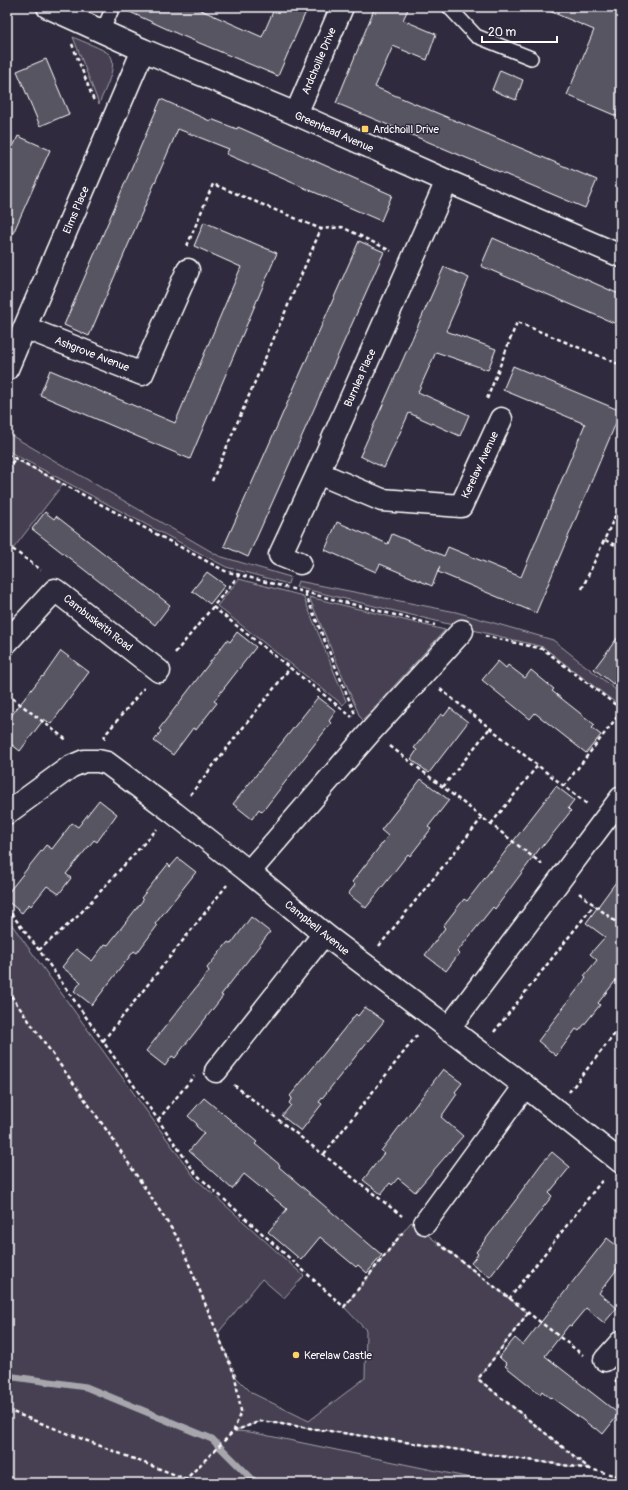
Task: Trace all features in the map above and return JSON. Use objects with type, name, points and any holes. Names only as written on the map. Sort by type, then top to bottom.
[{"type":"street","name":"Ardchoille Drive","points":[[296,114],[342,7]]},
{"type":"street","name":"Greenhead Avenue","points":[[54,10],[143,50],[296,114],[621,256]]},
{"type":"street","name":"Elms Place","points":[[7,369],[26,328],[143,50]]},
{"type":"street","name":"Burnlea Place","points":[[300,563],[280,555],[318,473],[447,181]]},
{"type":"street","name":"Ashgrove Avenue","points":[[26,328],[142,374],[188,270]]},
{"type":"street","name":"Kerelaw Avenue","points":[[318,473],[382,500],[461,506],[501,419]]},
{"type":"street","name":"Cambuskeith Road","points":[[7,642],[55,590],[159,671]]},
{"type":"street","points":[[246,870],[365,727],[422,674],[462,631]]},
{"type":"street","name":"Campbell Avenue","points":[[7,813],[79,763],[84,761],[98,761],[107,763],[174,813],[324,934],[525,1086],[620,1161]]},
{"type":"street","points":[[440,1023],[561,879],[621,798]]},
{"type":"street","points":[[216,1071],[324,934]]},
{"type":"street","points":[[417,1227],[525,1086]]},
{"type":"street","points":[[605,1360],[621,1342]]},
{"type":"lane","points":[[102,32],[113,7]]},
{"type":"lane","points":[[448,7],[476,36],[531,58]]},
{"type":"path","points":[[54,10],[108,135]]},
{"type":"path","points":[[188,270],[178,265],[213,184],[321,229],[342,226],[411,261]]},
{"type":"path","points":[[212,481],[321,229]]},
{"type":"path","points":[[501,419],[483,408],[517,322],[621,365]]},
{"type":"path","points":[[7,454],[225,571],[462,631],[543,649],[621,708]]},
{"type":"path","points":[[7,469],[16,459]]},
{"type":"path","points":[[582,589],[621,503]]},
{"type":"path","points":[[604,540],[621,548]]},
{"type":"path","points":[[7,545],[47,574],[55,590]]},
{"type":"path","points":[[304,592],[365,727]]},
{"type":"path","points":[[213,607],[621,926]]},
{"type":"path","points":[[39,950],[77,917],[157,828],[192,794],[290,668]]},
{"type":"path","points":[[422,674],[606,818]]},
{"type":"path","points":[[7,694],[67,739],[79,763]]},
{"type":"path","points":[[564,786],[621,712]]},
{"type":"path","points":[[443,787],[490,728]]},
{"type":"path","points":[[491,824],[538,765]]},
{"type":"path","points":[[364,965],[482,818]]},
{"type":"path","points":[[103,1041],[246,870]]},
{"type":"path","points":[[479,1051],[594,904]]},
{"type":"path","points":[[7,908],[39,950],[196,1174],[344,1307],[417,1227]]},
{"type":"path","points":[[7,990],[108,1132],[179,1240],[235,1376],[241,1411],[234,1431]]},
{"type":"path","points":[[324,1154],[440,1023]]},
{"type":"path","points":[[554,1110],[621,1026]]},
{"type":"path","points":[[158,1120],[204,1062],[584,1356]]},
{"type":"path","points":[[510,1299],[620,1161]]},
{"type":"path","points":[[528,1313],[478,1379],[590,1469]]},
{"type":"path","points":[[615,1380],[621,1385]]},
{"type":"path","points":[[7,1410],[186,1479],[234,1431],[261,1422],[590,1469],[621,1477]]},
{"type":"shaded area","points":[[73,37],[102,50],[109,54],[112,58],[112,71],[99,104]]},
{"type":"shaded area","points":[[7,433],[219,556],[290,577],[288,584],[226,567],[17,456],[7,450]]},
{"type":"shaded area","points":[[15,459],[63,484],[13,549],[7,545],[7,469]]},
{"type":"shaded area","points":[[239,579],[303,596],[346,701],[343,705],[217,606]]},
{"type":"shaded area","points":[[298,581],[456,612],[553,640],[621,694],[621,707],[543,647],[296,587]]},
{"type":"shaded area","points":[[309,597],[445,630],[363,720],[360,717]]},
{"type":"shaded area","points":[[7,918],[195,1178],[304,1276],[284,1298],[262,1279],[218,1333],[235,1376],[252,1393],[309,1421],[365,1378],[366,1330],[344,1307],[411,1222],[528,1313],[478,1379],[590,1469],[261,1421],[235,1431],[250,1432],[495,1483],[7,1483]]},
{"type":"building","points":[[121,7],[194,7],[262,37],[275,7],[308,7],[278,76],[178,34]]},
{"type":"building","points":[[375,7],[409,7],[403,20],[436,34],[427,60],[393,46],[375,87],[597,180],[585,208],[336,103]]},
{"type":"building","points":[[540,7],[621,7],[621,118],[567,95],[594,30]]},
{"type":"building","points":[[46,59],[69,114],[40,126],[17,71]]},
{"type":"building","points":[[500,70],[523,80],[516,100],[492,90]]},
{"type":"building","points":[[161,99],[210,121],[211,119],[237,129],[238,127],[392,195],[381,221],[226,154],[229,149],[178,129],[89,336],[64,325]]},
{"type":"building","points":[[18,136],[50,150],[7,247],[7,160]]},
{"type":"building","points":[[204,222],[277,253],[190,459],[40,395],[50,370],[175,423],[241,267],[194,246]]},
{"type":"building","points":[[493,238],[621,295],[621,326],[481,266]]},
{"type":"building","points":[[359,241],[384,252],[248,557],[224,546]]},
{"type":"building","points":[[444,267],[469,278],[446,331],[496,349],[488,370],[436,352],[418,392],[469,415],[460,436],[409,413],[384,468],[360,456]]},
{"type":"building","points":[[513,366],[621,411],[536,613],[438,572],[440,566],[432,586],[380,564],[376,572],[325,550],[337,522],[388,544],[392,534],[444,556],[448,547],[521,577],[585,424],[503,390]]},
{"type":"building","points":[[45,512],[54,519],[56,516],[170,605],[155,625],[32,529]]},
{"type":"building","points":[[207,572],[225,585],[210,604],[192,591]]},
{"type":"building","points":[[237,632],[256,647],[214,701],[217,703],[196,730],[193,728],[173,755],[154,741],[161,731],[159,729],[227,640],[230,642]]},
{"type":"building","points":[[621,633],[621,673],[613,684],[594,669]]},
{"type":"building","points":[[61,651],[89,672],[51,724],[44,719],[20,751],[7,741],[7,721],[42,676],[43,677]]},
{"type":"building","points":[[498,661],[506,668],[508,665],[525,678],[531,670],[554,689],[552,691],[595,725],[592,728],[601,735],[586,753],[535,713],[530,719],[482,680]]},
{"type":"building","points":[[318,697],[336,711],[329,721],[331,723],[262,812],[259,809],[252,819],[233,804]]},
{"type":"building","points":[[450,708],[468,722],[429,773],[411,759],[417,750],[414,748],[441,714],[444,716]]},
{"type":"building","points":[[421,779],[449,800],[428,827],[431,829],[410,856],[408,854],[366,908],[348,894],[355,885],[352,882],[388,836],[381,830]]},
{"type":"building","points":[[556,786],[574,800],[568,808],[571,811],[544,845],[543,844],[495,909],[493,907],[457,952],[459,954],[446,971],[425,955],[445,928],[443,926],[464,899],[467,901]]},
{"type":"building","points":[[99,800],[117,814],[97,842],[94,840],[66,874],[71,878],[59,894],[47,886],[31,906],[29,904],[22,913],[7,901],[7,894],[46,845],[52,849],[72,823],[78,827]]},
{"type":"building","points":[[178,858],[196,872],[155,924],[157,926],[137,953],[134,951],[92,1005],[74,991],[81,982],[62,967],[76,949],[92,961],[105,944],[108,945],[143,900],[141,898],[168,864],[170,867]]},
{"type":"building","points":[[621,875],[621,974],[598,1003],[600,1005],[579,1031],[576,1029],[556,1056],[538,1041],[586,978],[584,976],[597,960],[590,954],[605,937],[586,923]]},
{"type":"building","points":[[251,917],[270,932],[175,1058],[172,1056],[165,1066],[146,1051],[209,971],[207,968],[228,942],[231,944]]},
{"type":"building","points":[[365,1007],[384,1021],[319,1102],[322,1104],[301,1131],[282,1116],[291,1105],[289,1103],[292,1098],[290,1096],[356,1014],[358,1016]]},
{"type":"building","points":[[443,1069],[462,1083],[455,1092],[457,1094],[441,1117],[463,1136],[415,1192],[398,1178],[392,1185],[390,1183],[381,1194],[363,1180],[384,1153],[381,1151]]},
{"type":"building","points":[[204,1098],[257,1142],[255,1144],[280,1165],[279,1167],[382,1255],[367,1273],[358,1265],[356,1267],[320,1237],[301,1260],[268,1232],[287,1209],[244,1174],[232,1189],[189,1151],[204,1133],[188,1116]]},
{"type":"building","points":[[552,1152],[570,1167],[549,1193],[552,1196],[490,1277],[471,1263],[478,1254],[476,1252],[542,1163]]},
{"type":"building","points":[[607,1238],[621,1249],[621,1264],[599,1293],[617,1308],[604,1323],[586,1308],[571,1326],[569,1325],[545,1356],[619,1414],[603,1434],[542,1391],[540,1394],[505,1366],[507,1364],[499,1357],[515,1338],[523,1345]]},
{"type":"waterway","points":[[7,1376],[86,1387],[212,1439],[256,1483]]},
{"type":"place","name":"Ardchoill Drive","points":[[365,129]]},
{"type":"place","name":"Kerelaw Castle","points":[[296,1355]]}]
